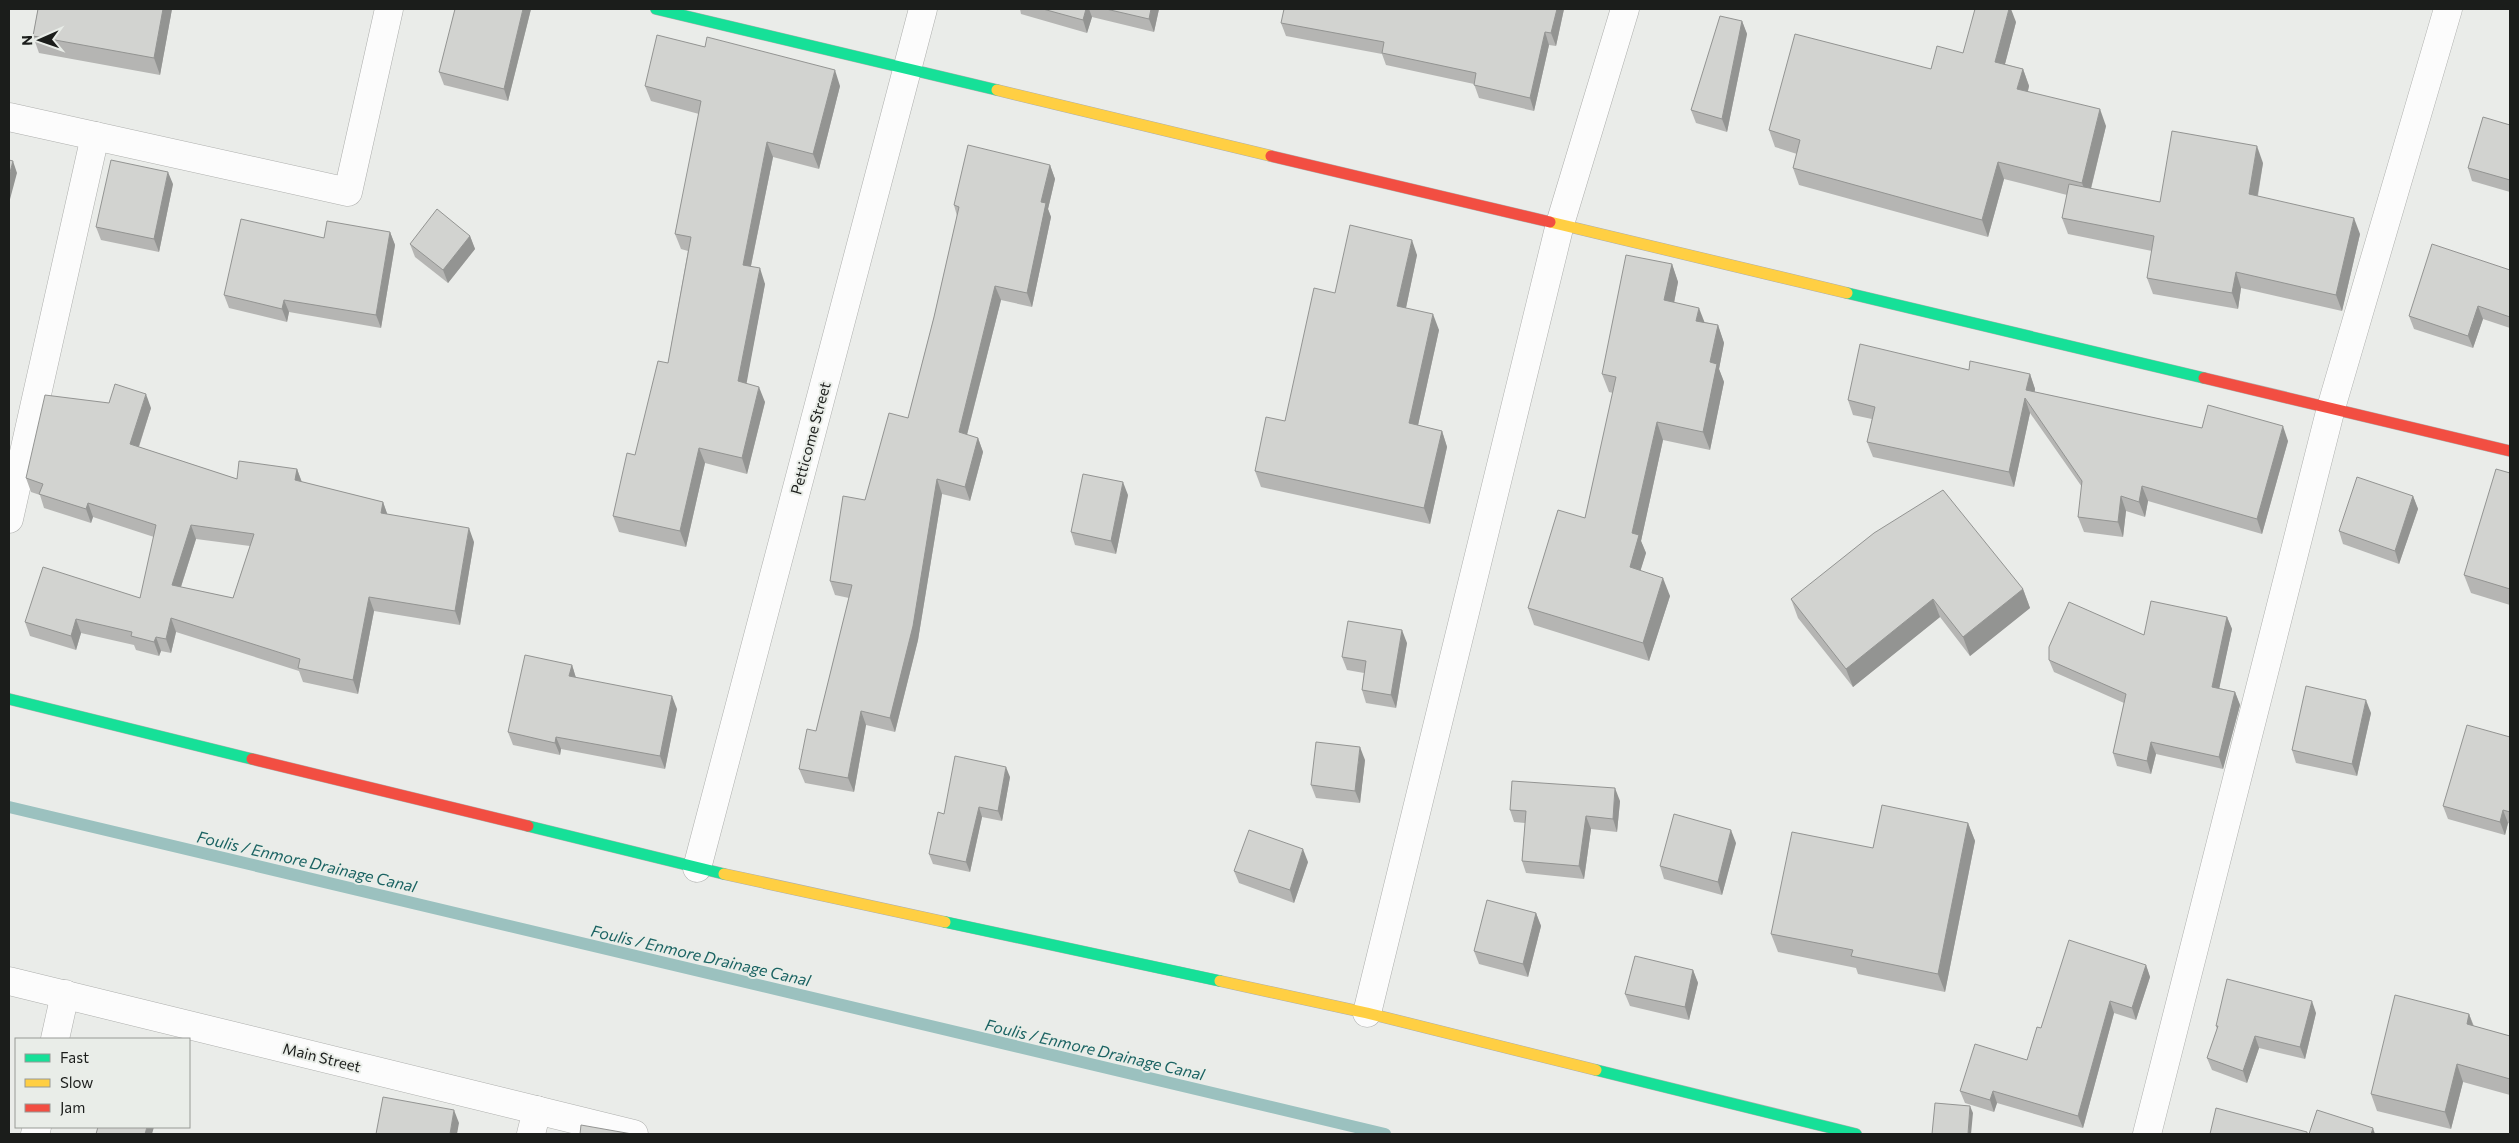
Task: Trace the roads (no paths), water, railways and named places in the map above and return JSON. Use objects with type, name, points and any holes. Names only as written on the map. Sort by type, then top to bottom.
[{"type":"street","points":[[9,117],[348,192],[388,9]]},
{"type":"street","points":[[656,9],[2510,451]]},
{"type":"street","name":"Petticome Street","points":[[697,868],[923,9]]},
{"type":"street","points":[[1367,1013],[1560,224],[1625,9]]},
{"type":"street","points":[[2147,1134],[2331,408],[2448,9]]},
{"type":"street","points":[[9,519],[95,136]]},
{"type":"street","points":[[9,699],[697,868],[1367,1013],[1856,1134]]},
{"type":"street","name":"Main Street","points":[[9,981],[65,994],[534,1122],[634,1134]]},
{"type":"street","points":[[55,1038],[65,994]]},
{"type":"waterway","name":"Foulis / Enmore Drainage Canal","points":[[9,807],[1385,1134]]}]
